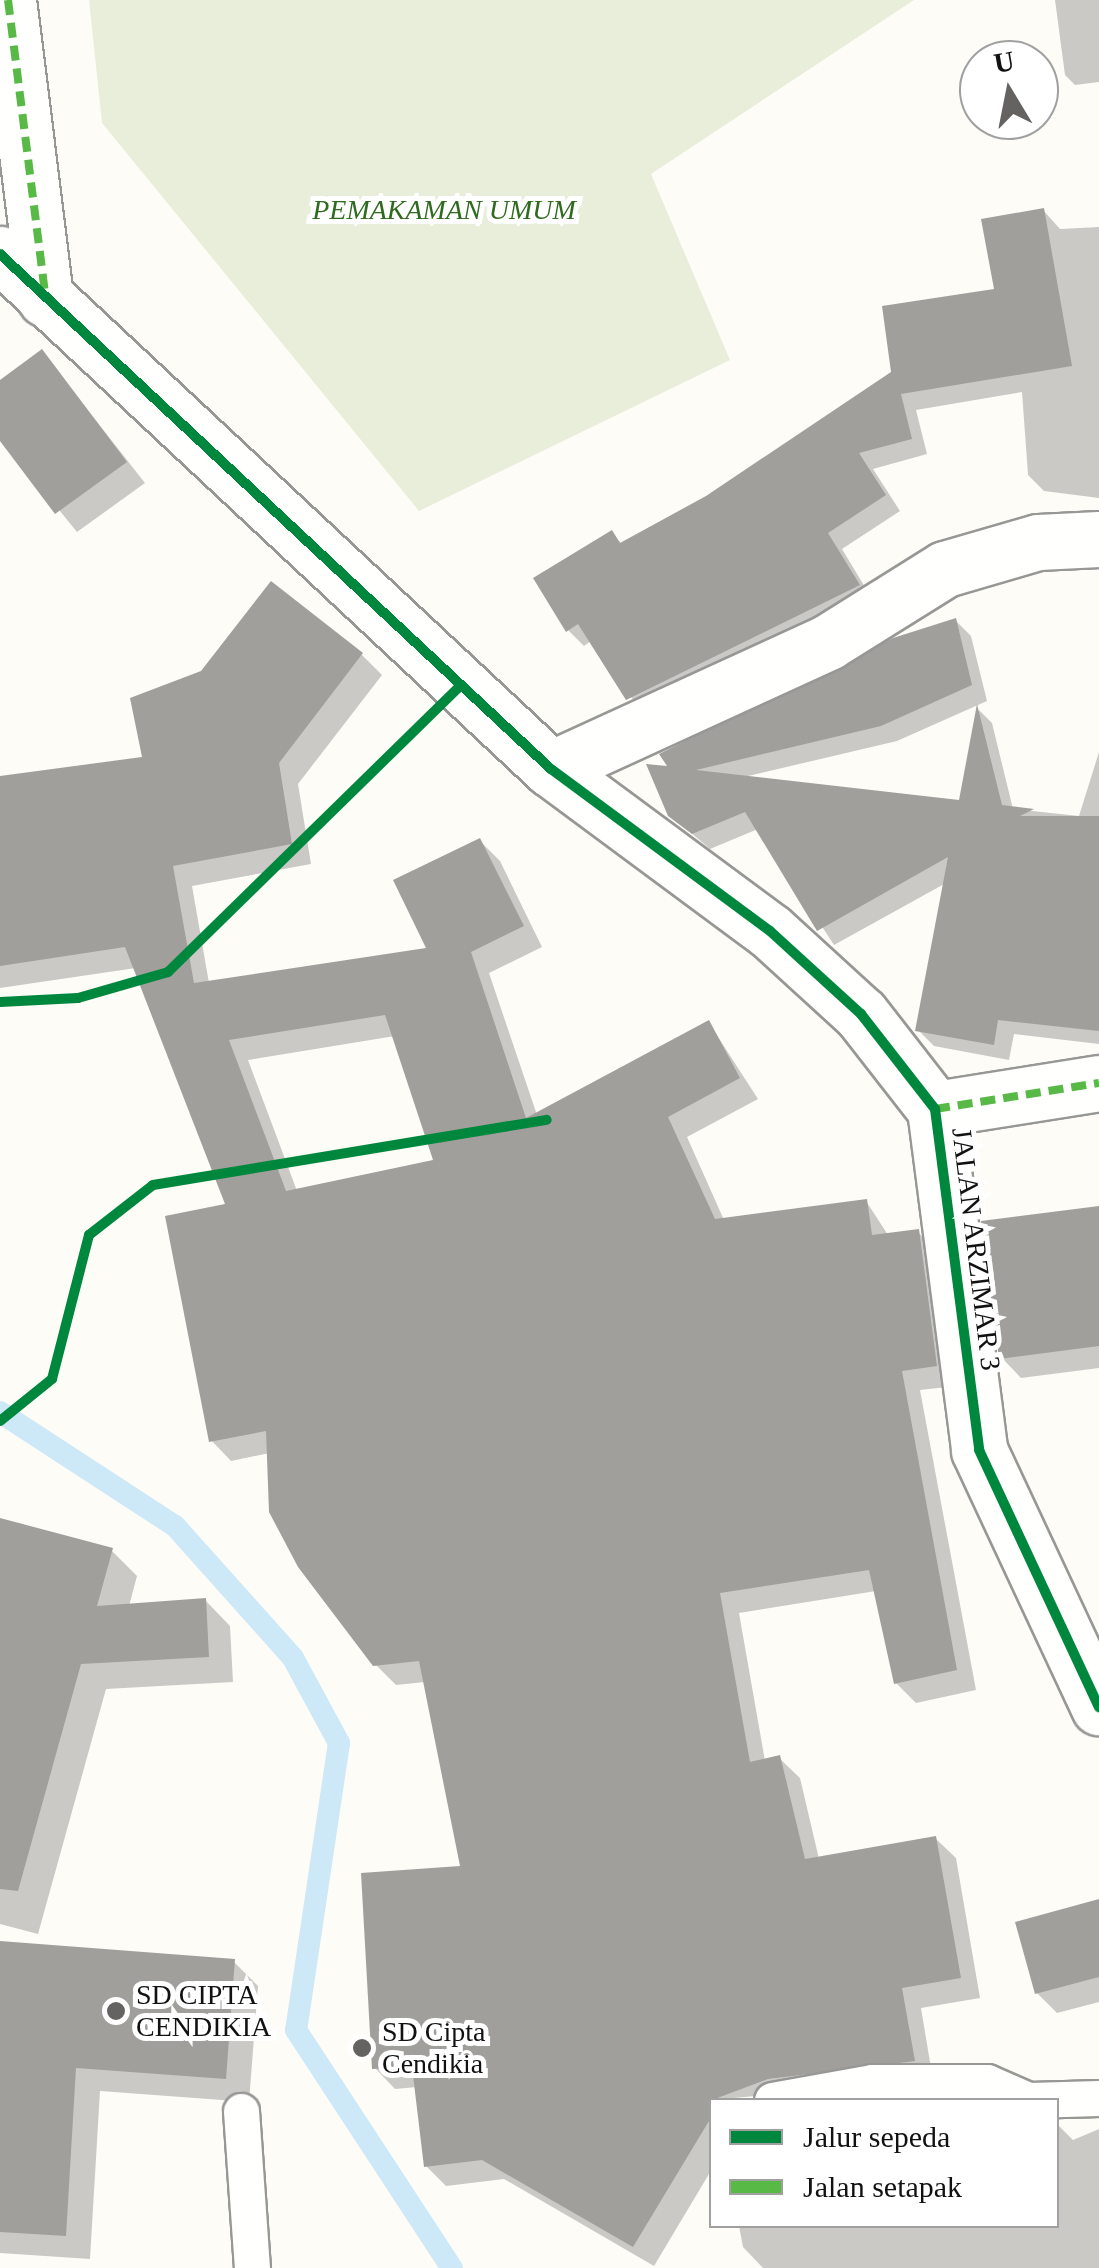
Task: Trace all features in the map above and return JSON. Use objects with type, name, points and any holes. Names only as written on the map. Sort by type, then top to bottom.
[{"type":"street","points":[[8,0],[45,299]]},
{"type":"street","name":"JALAN ARZIMAR 3","points":[[0,254],[458,687],[551,769],[770,931],[861,1014],[935,1110],[980,1450],[1099,1707]]},
{"type":"street","points":[[551,769],[828,642],[945,568],[1038,542],[1099,539]]},
{"type":"street","points":[[935,1110],[1099,1083]]},
{"type":"lane","points":[[783,2098],[872,2082],[987,2082],[1024,2098]]},
{"type":"lane","points":[[1059,2099],[1099,2098]]},
{"type":"lane","points":[[241,2111],[252,2268]]},
{"type":"green space","name":"PEMAKAMAN UMUM","points":[[89,0],[914,0],[651,174],[730,360],[419,511],[102,123]]},
{"type":"building","points":[[1044,208],[1072,366],[901,394],[912,439],[859,453],[886,495],[828,533],[860,585],[626,700],[578,624],[566,632],[533,578],[612,530],[620,543],[706,496],[891,372],[882,306],[994,289],[981,219]]},
{"type":"building","points":[[42,349],[127,462],[55,514],[0,441],[0,380]]},
{"type":"building","points":[[271,581],[363,653],[279,763],[292,844],[173,866],[194,983],[426,948],[393,880],[480,838],[524,926],[471,952],[526,1118],[709,1020],[740,1078],[668,1117],[715,1219],[867,1199],[872,1235],[919,1229],[937,1366],[902,1371],[957,1670],[894,1684],[869,1570],[720,1593],[750,1762],[780,1755],[805,1859],[936,1836],[961,1978],[902,1988],[915,2061],[768,2079],[709,2098],[709,2121],[633,2247],[482,2160],[424,2167],[412,2067],[372,2069],[361,1873],[460,1866],[419,1661],[373,1666],[298,1567],[269,1512],[266,1431],[209,1442],[165,1216],[225,1204],[125,947],[0,966],[0,776],[142,757],[130,698],[201,671]],"holes":[[[385,1015],[433,1160],[286,1191],[229,1040]]]},
{"type":"building","points":[[956,618],[972,685],[881,726],[696,770],[959,800],[977,704],[1002,805],[1034,809],[1020,816],[1099,816],[1099,1031],[998,1020],[994,1045],[915,1031],[948,857],[817,931],[745,812],[692,834],[668,816],[646,764],[667,766],[659,754],[893,638]]},
{"type":"building","points":[[1099,1206],[1099,1346],[999,1359],[981,1221]]},
{"type":"building","points":[[0,1518],[113,1548],[97,1606],[206,1598],[209,1657],[81,1664],[18,1891],[0,1889]]},
{"type":"building","points":[[1099,1899],[1099,1977],[1035,1994],[1015,1922]]},
{"type":"building","name":"SD CIPTA CENDIKIA","points":[[0,1941],[235,1959],[226,2079],[76,2068],[66,2236],[0,2232]]},
{"type":"waterway","points":[[0,1412],[175,1526],[293,1658],[339,1743],[296,2030],[452,2268]]},
{"type":"marked path","points":[[8,0],[45,293]]},
{"type":"marked path","points":[[935,1109],[1099,1083]]},
{"type":"cycle path","points":[[0,254],[551,769],[770,931],[861,1014],[935,1109],[979,1450],[1099,1707]]},
{"type":"cycle path","points":[[0,1002],[78,998],[168,972],[459,687]]},
{"type":"cycle path","points":[[0,1421],[52,1379],[89,1235],[153,1185],[547,1120]]},
{"type":"place","name":"SD CIPTA CENDIKIA","points":[[116,2011]]},
{"type":"place","name":"SD Cipta Cendikia","points":[[362,2048]]}]
